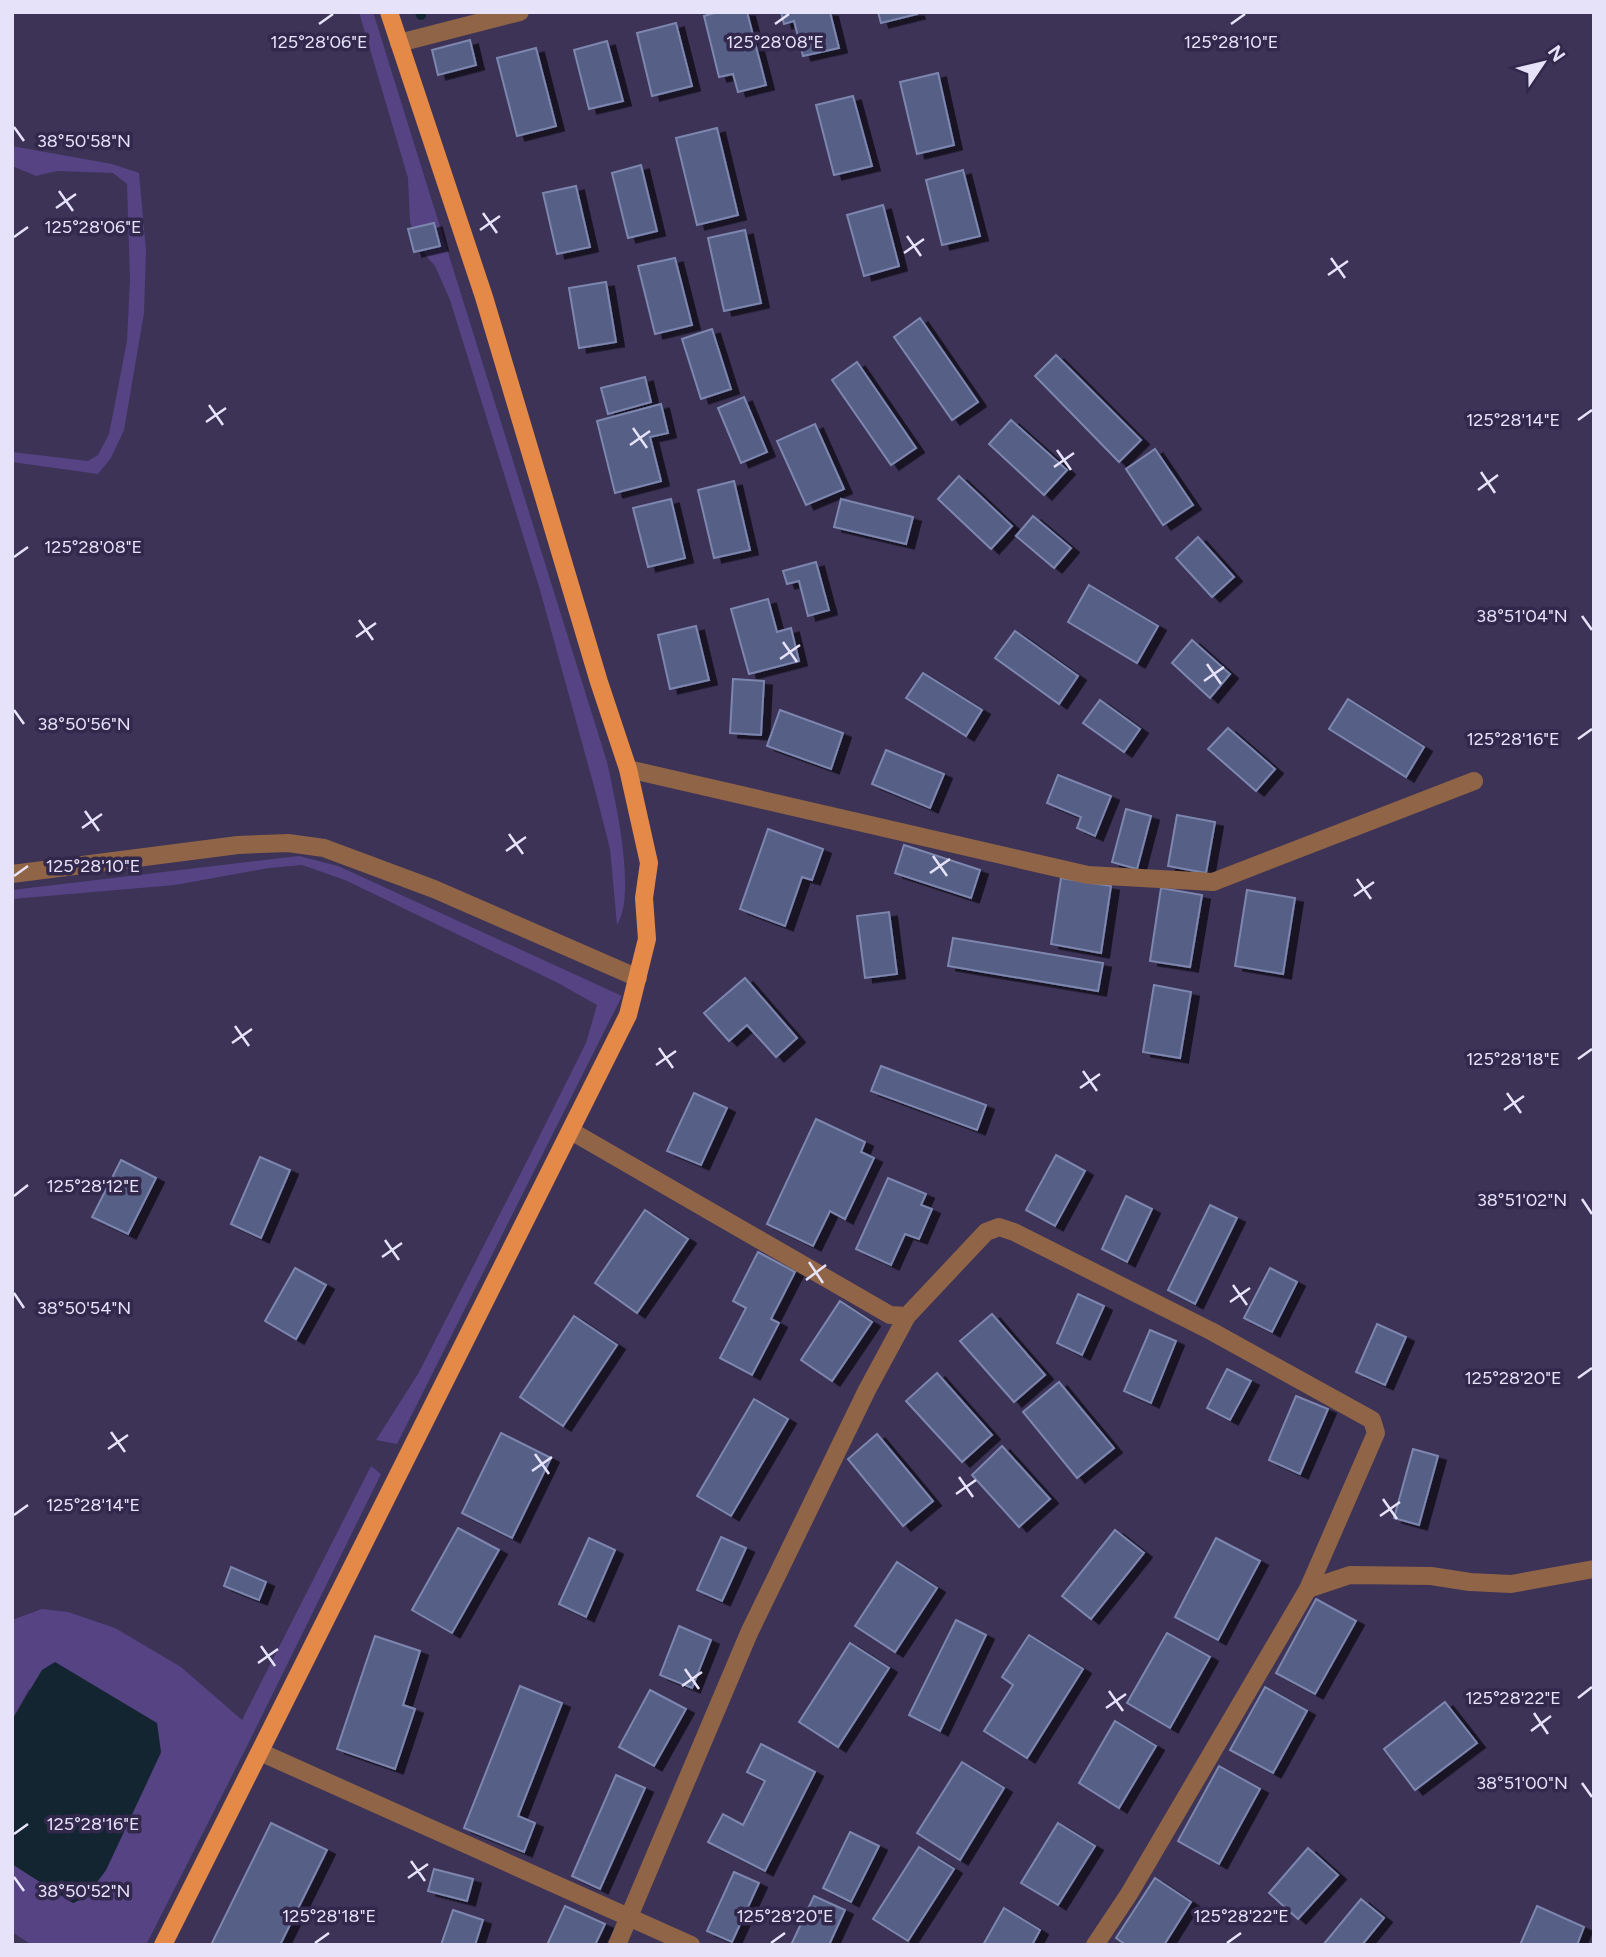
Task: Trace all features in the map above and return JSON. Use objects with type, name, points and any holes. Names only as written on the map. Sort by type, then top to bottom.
[{"type":"main road","points":[[163,1945],[628,1015],[647,939],[645,898],[649,863],[628,769],[591,656],[484,297],[389,12]]},
{"type":"street","points":[[399,43],[520,12]]},
{"type":"street","points":[[628,769],[1088,875],[1213,882],[1474,780]]},
{"type":"street","points":[[12,874],[238,845],[288,844],[324,848],[434,890],[638,978]]},
{"type":"street","points":[[571,1131],[890,1315],[907,1316]]},
{"type":"street","points":[[617,1945],[750,1633],[867,1390],[907,1316],[986,1232],[999,1227],[1014,1232],[1211,1331],[1372,1420],[1376,1433],[1308,1589],[1129,1894],[1096,1945]]},
{"type":"street","points":[[1308,1589],[1350,1575],[1431,1576],[1511,1584],[1594,1569]]},
{"type":"street","points":[[260,1752],[691,1945]]},
{"type":"shaded area","points":[[359,12],[373,12],[607,762],[625,869],[623,910],[617,925],[610,849],[540,590],[450,300],[435,266],[419,248],[410,222],[408,178]]},
{"type":"shaded area","points":[[12,146],[112,164],[139,173],[146,251],[144,313],[124,430],[111,458],[98,474],[12,462],[12,452],[88,461],[98,455],[109,434],[127,341],[130,279],[127,184],[113,173],[57,171],[36,176],[12,166]]},
{"type":"shaded area","points":[[299,856],[338,866],[622,996],[397,1444],[376,1440],[418,1374],[527,1161],[586,1043],[597,1005],[558,983],[345,880],[302,865],[269,868],[175,885],[12,899],[12,890]]},
{"type":"shaded area","points":[[371,1466],[381,1474],[146,1945],[32,1945],[12,1932],[12,1864],[73,1903],[86,1897],[106,1870],[161,1753],[29,1689],[12,1720],[12,1620],[42,1609],[68,1612],[115,1628],[181,1667],[242,1720]]},
{"type":"water","points":[[55,1662],[157,1723],[161,1752],[106,1870],[86,1897],[73,1903],[12,1864],[12,1720],[42,1670]]},
{"type":"building","points":[[718,12],[747,12],[766,85],[738,92],[733,74],[719,77],[704,16]]},
{"type":"building","points":[[781,12],[830,12],[839,48],[803,56],[794,21],[784,24]]},
{"type":"building","points":[[878,12],[916,12],[917,14],[881,23]]},
{"type":"building","points":[[676,23],[692,86],[652,96],[637,33]]},
{"type":"building","points":[[470,40],[476,65],[438,75],[432,50]]},
{"type":"building","points":[[607,41],[623,101],[589,109],[574,50]]},
{"type":"building","points":[[536,48],[556,126],[517,136],[497,58]]},
{"type":"building","points":[[938,73],[954,145],[917,154],[900,82]]},
{"type":"building","points":[[853,96],[872,166],[834,175],[816,105]]},
{"type":"building","points":[[717,128],[738,215],[697,225],[676,138]]},
{"type":"building","points":[[641,165],[657,231],[628,238],[612,173]]},
{"type":"building","points":[[963,170],[980,236],[942,245],[926,180]]},
{"type":"building","points":[[576,186],[590,247],[557,254],[543,193]]},
{"type":"building","points":[[883,205],[899,266],[864,276],[847,215]]},
{"type":"building","points":[[434,223],[440,246],[414,252],[408,229]]},
{"type":"building","points":[[745,230],[761,303],[724,311],[708,238]]},
{"type":"building","points":[[675,258],[692,325],[655,334],[638,266]]},
{"type":"building","points":[[606,282],[616,342],[579,348],[569,288]]},
{"type":"building","points":[[920,318],[978,402],[952,420],[894,337]]},
{"type":"building","points":[[712,329],[731,389],[701,399],[682,339]]},
{"type":"building","points":[[1056,355],[1141,440],[1119,462],[1035,376]]},
{"type":"building","points":[[857,362],[916,448],[891,465],[832,380]]},
{"type":"building","points":[[645,377],[651,402],[608,414],[601,388]]},
{"type":"building","points":[[744,397],[767,452],[741,463],[718,408]]},
{"type":"building","points":[[661,404],[668,433],[650,437],[661,481],[615,493],[597,421]]},
{"type":"building","points":[[1011,420],[1067,470],[1044,495],[989,444]]},
{"type":"building","points":[[815,424],[844,489],[806,505],[777,441]]},
{"type":"building","points":[[1155,449],[1193,505],[1163,525],[1126,469]]},
{"type":"building","points":[[959,476],[1012,526],[991,549],[938,499]]},
{"type":"building","points":[[734,481],[750,550],[714,558],[698,490]]},
{"type":"building","points":[[671,499],[685,558],[648,567],[633,508]]},
{"type":"building","points":[[841,499],[913,517],[906,544],[834,527]]},
{"type":"building","points":[[1033,516],[1071,548],[1054,568],[1016,536]]},
{"type":"building","points":[[1198,537],[1234,577],[1212,597],[1176,558]]},
{"type":"building","points":[[816,562],[829,610],[808,616],[799,581],[787,584],[783,571]]},
{"type":"building","points":[[1089,585],[1158,626],[1137,663],[1068,622]]},
{"type":"building","points":[[768,599],[777,632],[791,628],[799,661],[749,674],[731,609]]},
{"type":"building","points":[[696,626],[709,680],[670,689],[658,635]]},
{"type":"building","points":[[1015,631],[1078,676],[1059,704],[995,658]]},
{"type":"building","points":[[1192,640],[1230,674],[1210,698],[1172,663]]},
{"type":"building","points":[[923,673],[982,710],[966,736],[906,698]]},
{"type":"building","points":[[733,679],[764,681],[761,735],[730,733]]},
{"type":"building","points":[[1348,699],[1424,747],[1406,777],[1329,729]]},
{"type":"building","points":[[1100,700],[1140,729],[1124,752],[1083,723]]},
{"type":"building","points":[[780,710],[843,733],[831,769],[767,746]]},
{"type":"building","points":[[1228,728],[1275,769],[1256,791],[1208,749]]},
{"type":"building","points":[[886,750],[944,774],[930,808],[872,784]]},
{"type":"building","points":[[1058,775],[1111,796],[1095,836],[1077,828],[1081,817],[1047,803]]},
{"type":"building","points":[[1126,809],[1151,816],[1137,869],[1112,862]]},
{"type":"building","points":[[1177,815],[1215,822],[1206,873],[1168,866]]},
{"type":"building","points":[[768,829],[823,849],[812,880],[802,877],[785,926],[740,909]]},
{"type":"building","points":[[904,845],[980,870],[971,898],[895,873]]},
{"type":"building","points":[[1061,878],[1111,886],[1101,953],[1051,944]]},
{"type":"building","points":[[1161,888],[1202,895],[1190,967],[1150,961]]},
{"type":"building","points":[[1247,890],[1295,898],[1283,974],[1235,966]]},
{"type":"building","points":[[889,912],[897,974],[865,978],[857,916]]},
{"type":"building","points":[[953,938],[1103,963],[1098,991],[948,966]]},
{"type":"building","points":[[745,978],[797,1038],[776,1057],[747,1025],[729,1041],[704,1013]]},
{"type":"building","points":[[1154,985],[1191,992],[1180,1058],[1143,1052]]},
{"type":"building","points":[[881,1066],[986,1105],[977,1130],[871,1091]]},
{"type":"building","points":[[694,1093],[727,1108],[701,1165],[667,1151]]},
{"type":"building","points":[[816,1119],[865,1142],[861,1152],[874,1158],[845,1219],[830,1211],[813,1246],[767,1224]]},
{"type":"building","points":[[1056,1155],[1085,1171],[1055,1226],[1026,1210]]},
{"type":"building","points":[[260,1157],[290,1170],[261,1238],[231,1224]]},
{"type":"building","points":[[121,1160],[156,1178],[128,1234],[92,1217]]},
{"type":"building","points":[[888,1178],[926,1194],[921,1205],[932,1209],[919,1239],[905,1234],[891,1265],[856,1249]]},
{"type":"building","points":[[1126,1196],[1152,1209],[1127,1262],[1102,1249]]},
{"type":"building","points":[[1210,1205],[1237,1218],[1195,1304],[1168,1290]]},
{"type":"building","points":[[645,1210],[688,1239],[637,1313],[595,1283]]},
{"type":"building","points":[[758,1252],[795,1272],[771,1319],[779,1323],[752,1375],[720,1358],[746,1308],[733,1301]]},
{"type":"building","points":[[295,1268],[326,1285],[296,1339],[265,1321]]},
{"type":"building","points":[[1270,1268],[1297,1282],[1272,1332],[1244,1318]]},
{"type":"building","points":[[1078,1294],[1104,1306],[1082,1355],[1057,1343]]},
{"type":"building","points":[[840,1301],[872,1322],[832,1381],[801,1360]]},
{"type":"building","points":[[992,1314],[1045,1375],[1014,1402],[960,1341]]},
{"type":"building","points":[[574,1316],[617,1345],[563,1426],[520,1397]]},
{"type":"building","points":[[1377,1324],[1406,1337],[1385,1385],[1356,1372]]},
{"type":"building","points":[[1150,1330],[1176,1341],[1151,1403],[1124,1391]]},
{"type":"building","points":[[1227,1369],[1251,1381],[1230,1420],[1207,1408]]},
{"type":"building","points":[[937,1373],[992,1435],[962,1462],[906,1401]]},
{"type":"building","points":[[1059,1382],[1114,1448],[1077,1478],[1023,1412]]},
{"type":"building","points":[[1296,1396],[1328,1409],[1300,1474],[1269,1460]]},
{"type":"building","points":[[754,1399],[788,1419],[731,1516],[697,1496]]},
{"type":"building","points":[[501,1433],[551,1458],[512,1538],[462,1513]]},
{"type":"building","points":[[877,1434],[933,1501],[903,1526],[848,1459]]},
{"type":"building","points":[[1002,1446],[1050,1499],[1019,1527],[972,1475]]},
{"type":"building","points":[[1413,1449],[1438,1456],[1419,1525],[1394,1518]]},
{"type":"building","points":[[458,1528],[499,1550],[452,1633],[412,1610]]},
{"type":"building","points":[[1115,1530],[1144,1553],[1091,1619],[1062,1596]]},
{"type":"building","points":[[721,1537],[746,1548],[722,1601],[697,1590]]},
{"type":"building","points":[[589,1538],[615,1550],[586,1617],[559,1604]]},
{"type":"building","points":[[1216,1538],[1260,1561],[1218,1640],[1175,1617]]},
{"type":"building","points":[[897,1562],[937,1588],[895,1652],[855,1626]]},
{"type":"building","points":[[231,1567],[266,1582],[259,1600],[224,1586]]},
{"type":"building","points":[[1316,1599],[1356,1621],[1315,1694],[1276,1673]]},
{"type":"building","points":[[956,1620],[986,1635],[940,1731],[909,1715]]},
{"type":"building","points":[[679,1626],[711,1640],[692,1688],[660,1675]]},
{"type":"building","points":[[1167,1633],[1210,1657],[1170,1728],[1127,1703]]},
{"type":"building","points":[[1029,1635],[1083,1669],[1027,1758],[984,1731],[1013,1685],[1002,1677]]},
{"type":"building","points":[[375,1636],[420,1651],[403,1705],[415,1709],[395,1769],[337,1749]]},
{"type":"building","points":[[850,1643],[889,1668],[838,1747],[799,1722]]},
{"type":"building","points":[[520,1686],[562,1703],[518,1816],[535,1823],[524,1852],[464,1828]]},
{"type":"building","points":[[1265,1687],[1307,1711],[1273,1773],[1230,1750]]},
{"type":"building","points":[[650,1690],[686,1709],[654,1766],[619,1747]]},
{"type":"building","points":[[1445,1702],[1477,1743],[1415,1790],[1384,1749]]},
{"type":"building","points":[[1115,1721],[1156,1746],[1119,1808],[1079,1783]]},
{"type":"building","points":[[761,1744],[815,1772],[765,1871],[708,1842],[723,1814],[743,1825],[765,1781],[747,1772]]},
{"type":"building","points":[[962,1762],[1004,1788],[960,1860],[917,1833]]},
{"type":"building","points":[[1219,1766],[1260,1789],[1219,1864],[1178,1841]]},
{"type":"building","points":[[616,1775],[645,1788],[600,1889],[572,1876]]},
{"type":"building","points":[[271,1823],[327,1850],[280,1945],[211,1945]]},
{"type":"building","points":[[1058,1823],[1095,1846],[1058,1905],[1021,1883]]},
{"type":"building","points":[[850,1832],[879,1846],[851,1902],[823,1888]]},
{"type":"building","points":[[919,1847],[954,1869],[908,1941],[873,1919]]},
{"type":"building","points":[[1308,1848],[1338,1875],[1298,1919],[1269,1893]]},
{"type":"building","points":[[434,1869],[473,1879],[467,1901],[428,1891]]},
{"type":"building","points":[[734,1872],[759,1883],[732,1942],[707,1931]]},
{"type":"building","points":[[1155,1878],[1191,1902],[1164,1945],[1126,1945],[1116,1938]]},
{"type":"building","points":[[814,1896],[845,1910],[829,1945],[791,1945]]},
{"type":"building","points":[[1361,1899],[1384,1918],[1362,1945],[1323,1945]]},
{"type":"building","points":[[565,1906],[605,1924],[595,1945],[547,1945]]},
{"type":"building","points":[[1537,1906],[1584,1927],[1577,1945],[1520,1945]]},
{"type":"building","points":[[1004,1908],[1040,1930],[1032,1945],[983,1945]]},
{"type":"building","points":[[453,1910],[483,1920],[475,1945],[441,1945]]}]
